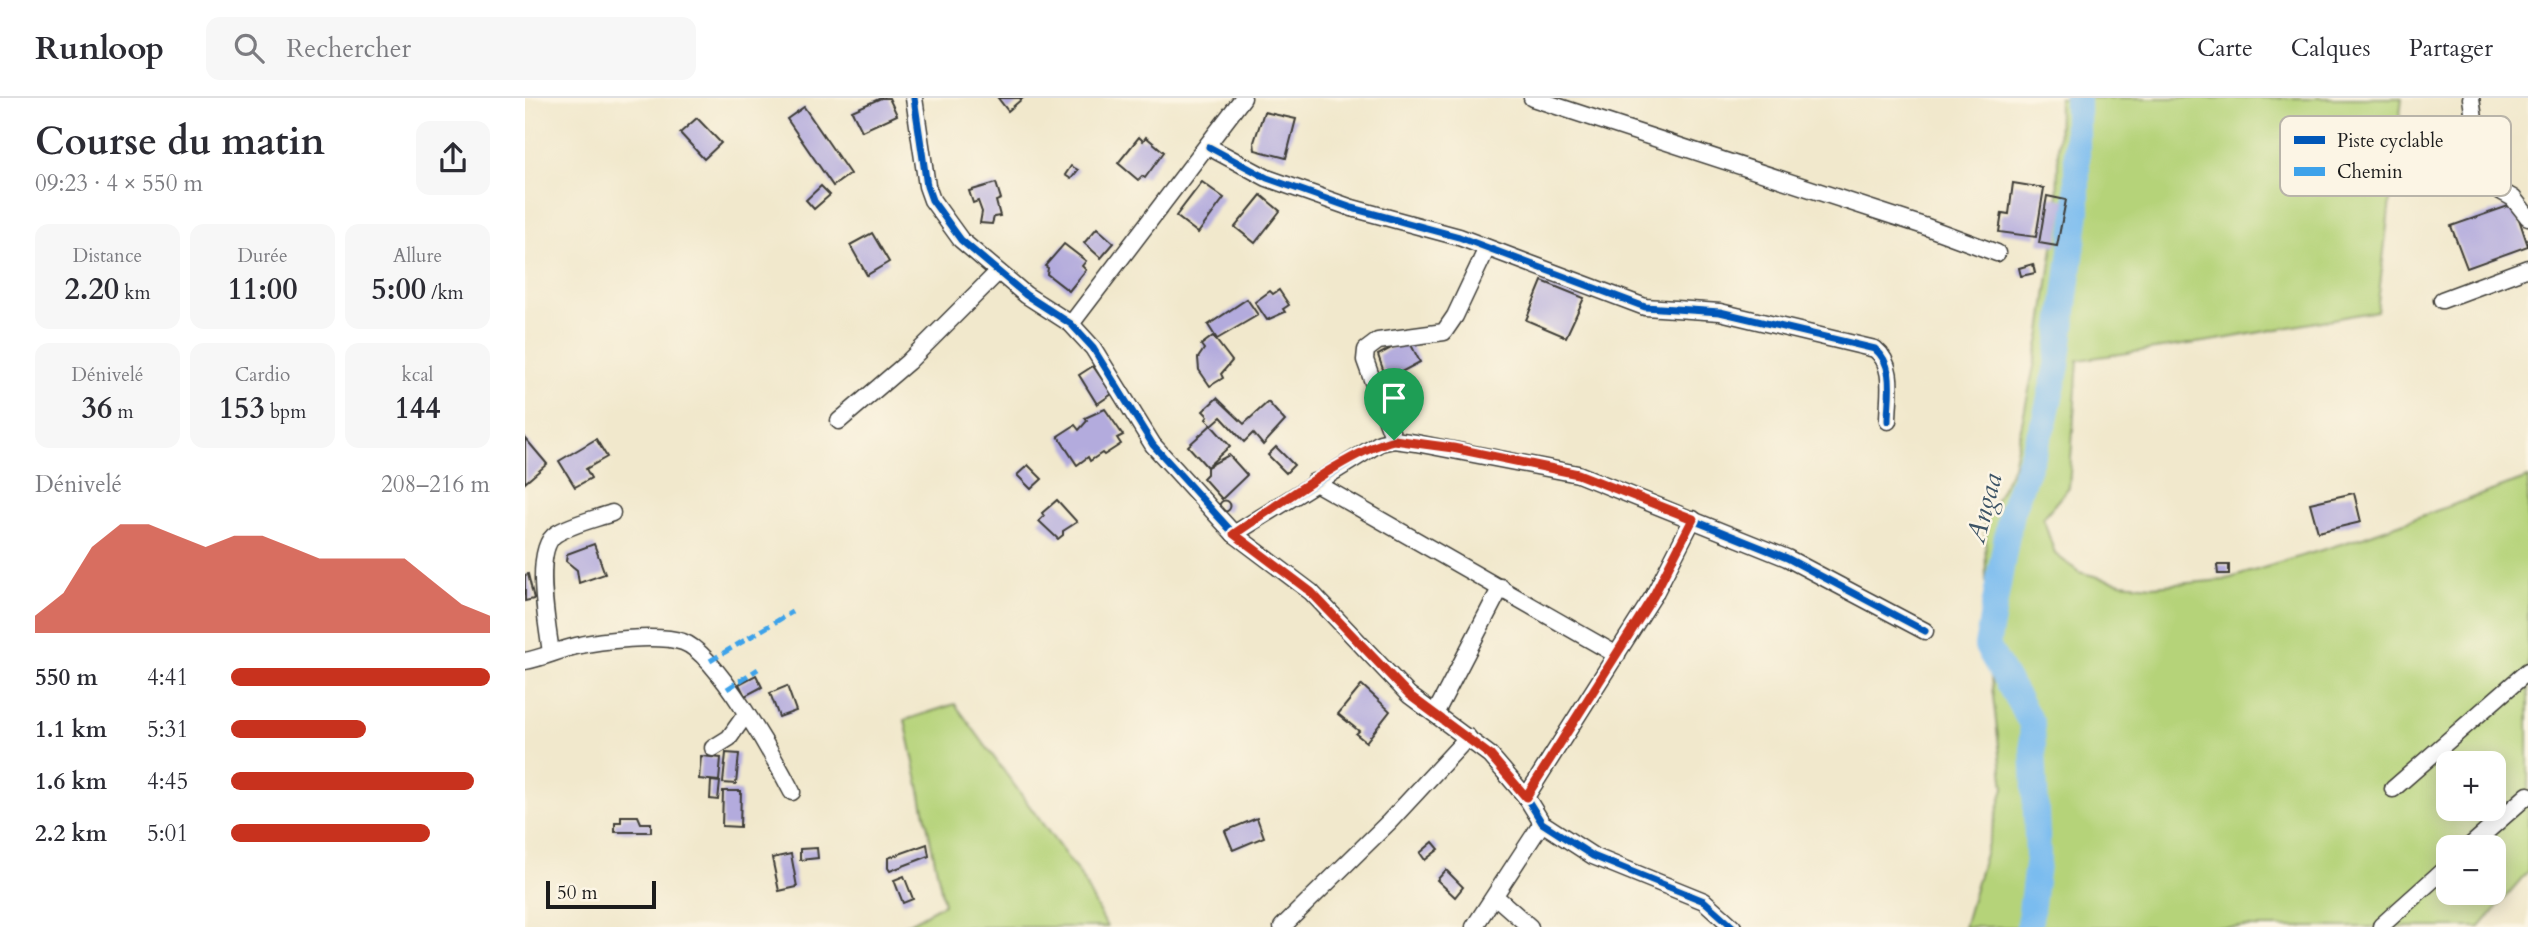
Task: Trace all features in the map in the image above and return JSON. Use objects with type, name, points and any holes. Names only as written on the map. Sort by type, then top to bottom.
[{"type":"street","points":[[913,98],[922,162],[932,200],[961,240],[997,273],[1071,324],[1093,348],[1153,445],[1234,534],[1311,592],[1409,695],[1490,755],[1526,797],[1542,823],[1593,856],[1704,901],[1734,927]]},
{"type":"street","points":[[1071,324],[1209,147],[1243,98]]},
{"type":"street","points":[[1532,98],[1924,226],[1997,253]]},
{"type":"street","points":[[2471,98],[2474,116]]},
{"type":"street","points":[[1209,147],[1267,178],[1352,208],[1487,248],[1645,307],[1720,312],[1875,348],[1883,355],[1889,368],[1888,421]]},
{"type":"street","points":[[2509,196],[2528,217]]},
{"type":"street","points":[[1394,440],[1365,360],[1366,350],[1378,341],[1444,332],[1455,316],[1487,248]]},
{"type":"street","points":[[2442,300],[2528,268]]},
{"type":"street","points":[[839,421],[928,343],[997,273]]},
{"type":"street","points":[[1234,534],[1380,443],[1394,440],[1453,448],[1578,474],[1787,558],[1925,631]]},
{"type":"street","points":[[1314,482],[1617,655]]},
{"type":"street","points":[[551,653],[542,566],[546,545],[555,534],[612,513]]},
{"type":"street","points":[[1526,797],[1654,595],[1693,519]]},
{"type":"street","points":[[1435,714],[1501,587]]},
{"type":"street","points":[[525,661],[599,642],[665,639],[684,642],[709,661],[792,792]]},
{"type":"street","points":[[2393,789],[2528,671]]},
{"type":"street","points":[[713,748],[729,738],[745,714]]},
{"type":"street","points":[[1282,927],[1389,822],[1468,737]]},
{"type":"street","points":[[2483,835],[2528,795]]},
{"type":"street","points":[[1474,927],[1542,823]]},
{"type":"street","points":[[2381,926],[2436,877]]},
{"type":"street","points":[[1496,897],[1530,927]]},
{"type":"green space","points":[[2059,98],[2402,98],[2400,116],[2280,116],[2280,196],[2390,196],[2377,311],[2217,340],[2078,360],[2069,487],[2043,518],[2055,554],[2079,572],[2121,583],[2152,586],[2224,580],[2354,540],[2528,478],[2528,871],[2506,897],[2506,835],[2436,835],[2436,905],[2499,905],[2480,927],[1964,927],[2004,788],[1987,646],[1985,521],[2013,466],[2041,333],[2057,218]]},
{"type":"green space","points":[[955,704],[1080,875],[1107,927],[902,927],[944,904],[905,720]]},
{"type":"building","points":[[881,98],[889,98],[897,115],[862,131],[852,111]]},
{"type":"building","points":[[998,98],[1023,98],[1008,111]]},
{"type":"building","points":[[804,107],[850,174],[833,186],[787,119]]},
{"type":"building","points":[[1264,112],[1296,119],[1286,158],[1255,150],[1254,142]]},
{"type":"building","points":[[697,118],[721,143],[704,159],[680,133]]},
{"type":"building","points":[[1139,137],[1143,141],[1146,137],[1164,152],[1145,178],[1142,176],[1138,180],[1118,163]]},
{"type":"building","points":[[1071,166],[1078,170],[1071,179],[1065,175]]},
{"type":"building","points":[[1202,182],[1224,198],[1198,233],[1176,216]]},
{"type":"building","points":[[996,183],[1001,199],[996,201],[1000,216],[994,217],[992,224],[980,223],[982,212],[978,201],[973,203],[969,191]]},
{"type":"building","points":[[2013,183],[2044,188],[2036,237],[1999,232],[2002,213],[2009,214]]},
{"type":"building","points":[[821,186],[830,195],[814,209],[806,200]]},
{"type":"building","points":[[1261,195],[1280,211],[1255,243],[1235,227]]},
{"type":"building","points":[[2047,196],[2066,200],[2057,246],[2039,243]]},
{"type":"building","points":[[2514,204],[2528,246],[2467,268],[2451,226]]},
{"type":"building","points":[[1097,228],[1114,243],[1101,258],[1084,243]]},
{"type":"building","points":[[872,233],[889,262],[867,275],[850,245]]},
{"type":"building","points":[[1064,244],[1086,261],[1082,266],[1086,270],[1069,291],[1047,274],[1048,268],[1045,266]]},
{"type":"building","points":[[2033,264],[2035,273],[2021,276],[2019,268]]},
{"type":"building","points":[[1542,281],[1584,298],[1566,337],[1526,320]]},
{"type":"building","points":[[1279,290],[1289,305],[1283,309],[1285,312],[1267,320],[1255,302],[1270,291],[1273,294]]},
{"type":"building","points":[[1247,299],[1258,315],[1217,339],[1208,325]]},
{"type":"building","points":[[1213,336],[1232,361],[1221,374],[1223,378],[1210,386],[1199,370],[1198,358],[1204,349],[1201,345]]},
{"type":"building","points":[[1408,339],[1420,362],[1390,378],[1388,374],[1385,375],[1378,355]]},
{"type":"building","points":[[1093,366],[1112,394],[1097,404],[1079,375]]},
{"type":"building","points":[[1217,398],[1244,424],[1268,402],[1285,421],[1263,445],[1253,433],[1244,442],[1221,417],[1212,425],[1206,419],[1208,416],[1203,411]]},
{"type":"building","points":[[1105,409],[1123,435],[1117,438],[1121,444],[1104,455],[1102,453],[1090,461],[1088,457],[1077,465],[1058,436],[1075,425],[1079,430],[1087,421],[1085,418]]},
{"type":"building","points":[[1211,425],[1230,446],[1207,467],[1188,446]]},
{"type":"building","points":[[525,438],[547,464],[525,483]]},
{"type":"building","points":[[596,439],[607,457],[586,469],[591,478],[575,487],[559,461]]},
{"type":"building","points":[[1276,447],[1294,465],[1286,473],[1268,455]]},
{"type":"building","points":[[1229,455],[1247,475],[1222,499],[1203,478],[1207,474],[1207,467]]},
{"type":"building","points":[[1028,465],[1042,479],[1031,489],[1017,475]]},
{"type":"building","points":[[2354,493],[2361,522],[2318,532],[2310,503]]},
{"type":"building","points":[[1057,500],[1077,522],[1063,531],[1063,535],[1058,539],[1039,521],[1044,516],[1042,513]]},
{"type":"building","points":[[1225,501],[1229,502],[1229,510],[1225,511],[1221,510],[1220,506],[1221,502]]},
{"type":"building","points":[[594,544],[605,574],[579,583],[577,570],[566,561],[567,554]]},
{"type":"building","points":[[2217,565],[2229,565],[2229,574],[2218,574]]},
{"type":"building","points":[[528,574],[534,599],[525,601],[525,575]]},
{"type":"building","points":[[756,675],[762,687],[745,696],[739,684]]},
{"type":"building","points":[[1362,685],[1390,711],[1366,742],[1356,734],[1359,731],[1338,714]]},
{"type":"building","points":[[787,686],[796,711],[779,717],[770,693]]},
{"type":"building","points":[[726,753],[739,754],[736,784],[723,783]]},
{"type":"building","points":[[701,756],[721,758],[719,781],[699,779]]},
{"type":"building","points":[[711,781],[720,782],[718,800],[710,799]]},
{"type":"building","points":[[723,791],[741,791],[740,827],[722,826]]},
{"type":"building","points":[[621,816],[638,816],[641,823],[651,823],[651,832],[615,832],[615,822],[621,822]]},
{"type":"building","points":[[1257,818],[1264,837],[1233,850],[1225,831]]},
{"type":"building","points":[[1433,842],[1439,849],[1425,860],[1420,853]]},
{"type":"building","points":[[927,844],[929,856],[890,871],[888,858]]},
{"type":"building","points":[[817,848],[818,858],[800,860],[800,849]]},
{"type":"building","points":[[791,854],[797,887],[779,891],[772,858]]},
{"type":"building","points":[[1446,870],[1463,887],[1455,897],[1437,880]]},
{"type":"building","points":[[904,876],[913,899],[903,903],[894,880]]},
{"type":"waterway","name":"Angaa","points":[[2029,927],[2038,857],[2032,724],[1987,646],[2011,513],[2045,419],[2057,366],[2077,211],[2077,98]]},
{"type":"marked path","points":[[710,661],[792,612]]},
{"type":"marked path","points":[[727,689],[758,669]]},
{"type":"cycle path","points":[[914,98],[927,186],[932,200],[961,240],[1026,295],[1071,324],[1093,348],[1153,445],[1234,534],[1311,592],[1409,695],[1490,755],[1526,797],[1542,823],[1593,856],[1704,901],[1733,927]]},
{"type":"cycle path","points":[[1209,147],[1267,178],[1352,208],[1459,237],[1645,307],[1720,312],[1875,349],[1882,356],[1888,373],[1888,421]]},
{"type":"cycle path","points":[[1234,534],[1380,443],[1394,440],[1416,443],[1578,474],[1787,558],[1925,631]]},
{"type":"route","points":[[1394,440],[1453,448],[1578,474],[1693,519],[1654,595],[1526,797],[1490,755],[1409,695],[1311,592],[1279,565],[1234,534],[1380,443],[1394,440]]}]
